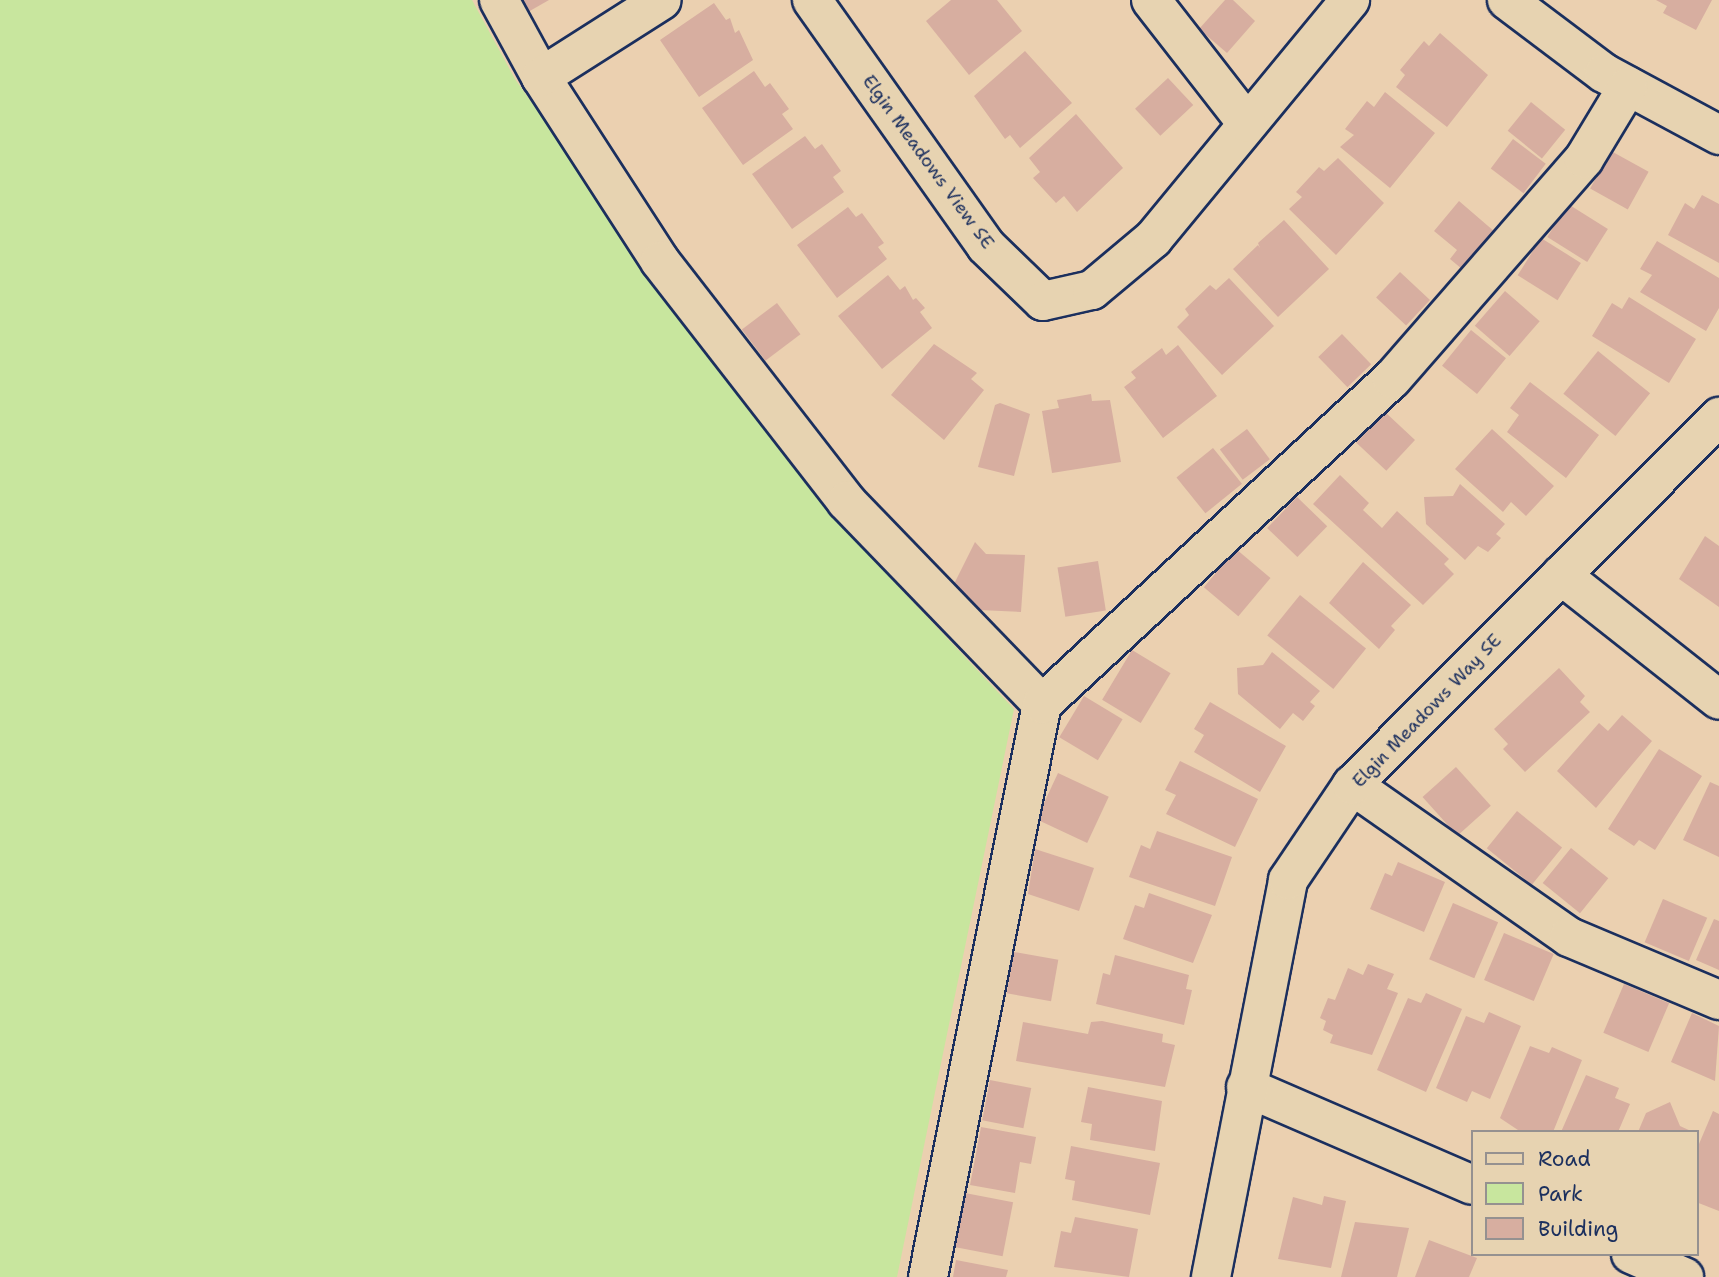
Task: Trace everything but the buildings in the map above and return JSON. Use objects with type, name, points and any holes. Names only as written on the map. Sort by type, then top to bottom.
[{"type":"street","points":[[499,0],[541,77],[660,261],[846,502],[1042,704]]},
{"type":"street","points":[[541,77],[662,0]]},
{"type":"street","name":"Elgin Meadows View SE","points":[[812,0],[986,246],[1043,301],[1092,290],[1153,239],[1246,122],[1350,0]]},
{"type":"street","points":[[1151,0],[1246,122]]},
{"type":"street","points":[[1507,0],[1628,86],[1719,135]]},
{"type":"street","points":[[929,1277],[1042,704],[1392,379],[1584,159],[1628,86]]},
{"type":"street","name":"Elgin Meadows Way SE","points":[[1211,1277],[1287,880],[1352,785],[1719,417]]},
{"type":"street","points":[[1561,575],[1719,700]]},
{"type":"street","points":[[1352,785],[1569,937],[1719,1000]]},
{"type":"street","points":[[1246,1087],[1470,1184]]},
{"type":"street","points":[[1636,1256],[1685,1277]]},
{"type":"green space","points":[[0,0],[472,0],[515,79],[741,398],[851,536],[1014,709],[897,1277],[0,1277]]}]
